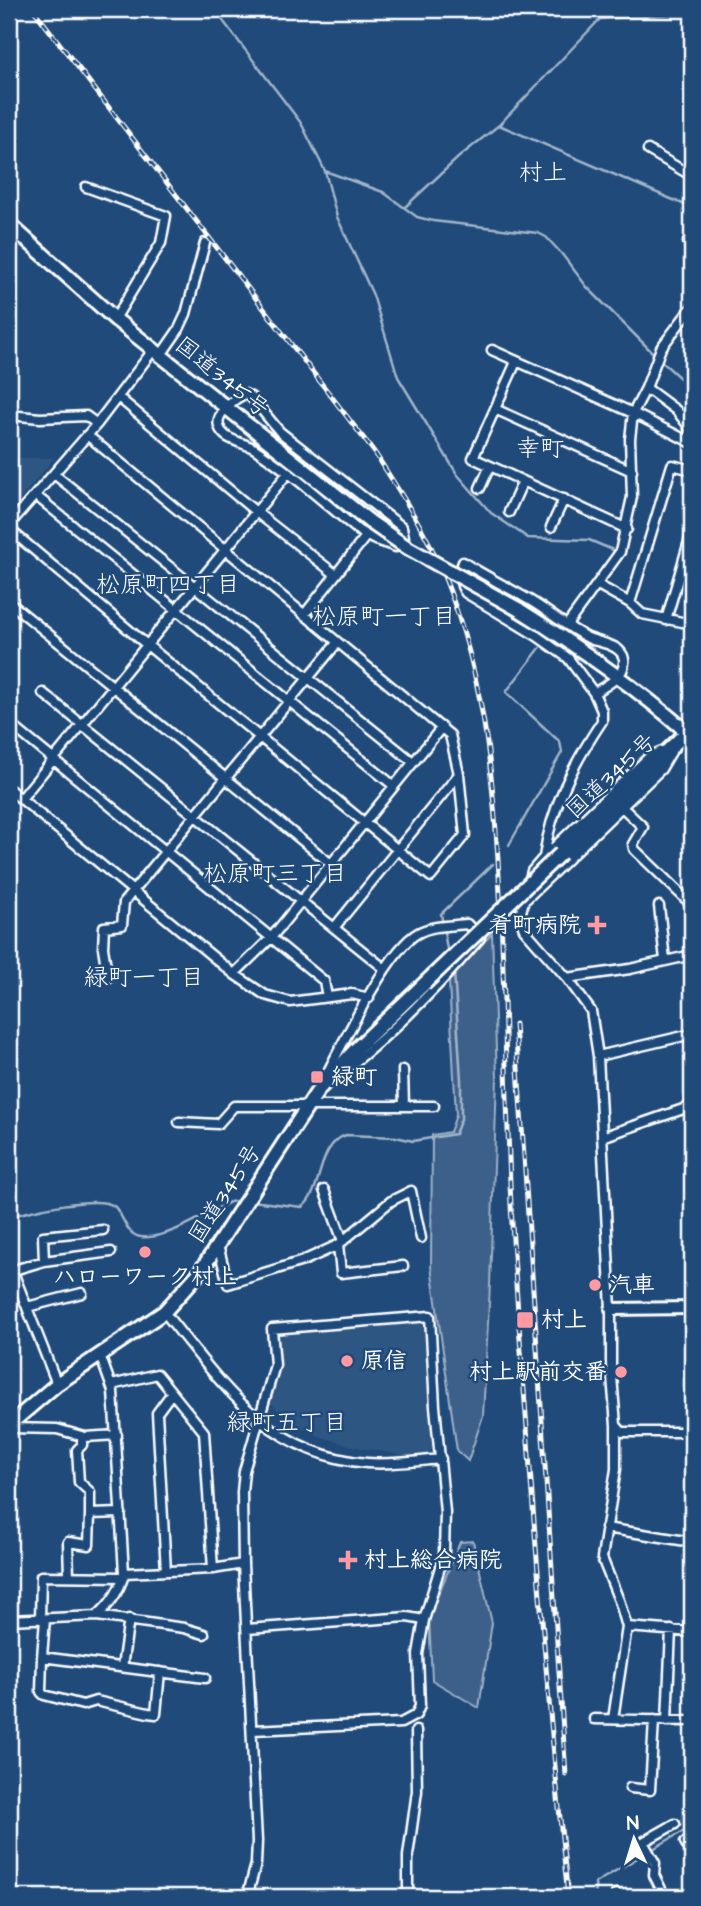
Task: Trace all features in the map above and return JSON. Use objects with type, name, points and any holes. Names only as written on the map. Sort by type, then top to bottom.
[{"type":"highway","name":"国道345号","points":[[9,224],[115,319],[370,522],[408,548],[556,632],[690,731],[356,1049],[319,1089],[200,1272],[164,1312],[57,1384],[9,1426]]},
{"type":"main road","points":[[611,1309],[689,1307]]},
{"type":"street","points":[[648,150],[692,176]]},
{"type":"street","points":[[86,187],[166,216],[161,243],[115,319]]},
{"type":"street","points":[[87,435],[450,735],[460,774],[465,835],[431,877],[147,645],[9,527],[118,397],[179,329],[186,314],[205,243]]},
{"type":"street","points":[[567,625],[620,552],[632,497],[630,439],[633,413],[661,348],[692,307]]},
{"type":"street","points":[[492,350],[690,441],[691,429],[677,411],[646,388]]},
{"type":"street","points":[[516,362],[473,458],[627,529]]},
{"type":"street","points":[[245,394],[251,397],[280,432],[402,527],[404,537],[394,548],[367,536],[288,473],[257,449],[223,433],[218,423],[226,409],[241,396],[245,394]]},
{"type":"street","points":[[118,397],[335,574]]},
{"type":"street","points":[[495,409],[632,471]]},
{"type":"street","points":[[9,415],[40,418],[86,416],[97,424]]},
{"type":"street","points":[[630,603],[672,465],[692,470]]},
{"type":"street","points":[[480,488],[490,466]]},
{"type":"street","points":[[21,799],[288,473]]},
{"type":"street","points":[[54,474],[413,762]]},
{"type":"street","points":[[509,512],[523,481]]},
{"type":"street","points":[[35,495],[394,786]]},
{"type":"street","points":[[551,527],[564,499]]},
{"type":"street","points":[[666,620],[692,531]]},
{"type":"street","points":[[304,615],[367,536]]},
{"type":"street","points":[[544,857],[550,824],[570,772],[602,719],[602,711],[594,693],[568,657],[466,593],[461,585],[460,568],[463,562],[588,638],[621,652],[624,658],[623,667],[618,677],[594,693]]},
{"type":"street","points":[[597,585],[630,603],[642,614],[692,624]]},
{"type":"street","points":[[9,602],[331,864]]},
{"type":"street","points":[[108,978],[103,948],[104,927],[122,925],[124,902],[337,643]]},
{"type":"street","points":[[43,692],[385,969]]},
{"type":"street","points":[[9,723],[324,981],[327,997]]},
{"type":"street","points":[[234,974],[271,938],[442,727]]},
{"type":"street","points":[[613,1719],[627,1626],[601,1558],[616,1469],[616,1425],[598,1056],[591,1011],[567,978],[524,929],[520,912],[532,871],[544,857],[649,757],[677,743]]},
{"type":"street","points":[[523,901],[662,769],[677,743]]},
{"type":"street","points":[[334,928],[460,774]]},
{"type":"street","points":[[9,789],[234,974],[265,995],[289,1002],[352,994],[369,998]]},
{"type":"street","points":[[622,807],[643,827],[633,844],[634,849],[692,905]]},
{"type":"street","points":[[659,906],[665,960]]},
{"type":"street","points":[[467,924],[480,938],[458,964],[356,1063],[319,1089],[349,1030],[385,969],[407,942],[418,933],[436,927],[467,924]]},
{"type":"street","points":[[567,978],[630,969],[692,955]]},
{"type":"street","points":[[598,1056],[692,1034]]},
{"type":"street","points":[[403,1070],[404,1106]]},
{"type":"street","points":[[179,1122],[218,1124],[234,1106],[434,1106]]},
{"type":"street","points":[[602,1137],[692,1106]]},
{"type":"street","points":[[324,1190],[340,1243],[341,1273],[403,1266]]},
{"type":"street","points":[[218,1245],[228,1284],[303,1261],[340,1243],[391,1200],[411,1191],[421,1238]]},
{"type":"street","points":[[44,1261],[43,1236],[103,1230]]},
{"type":"street","points":[[57,1384],[12,1272],[44,1261],[111,1252]]},
{"type":"street","points":[[27,1307],[82,1293]]},
{"type":"street","points":[[164,1312],[258,1420],[289,1440],[347,1460],[389,1463],[441,1459]]},
{"type":"street","points":[[247,1897],[256,1864],[257,1841],[242,1492],[244,1471],[275,1365],[272,1329],[430,1315],[445,1512],[444,1554],[424,1620],[418,1654],[420,1706],[416,1715],[401,1723],[253,1730]]},
{"type":"street","points":[[97,1616],[110,1604],[124,1575],[112,1385],[100,1354]]},
{"type":"street","points":[[112,1385],[157,1374],[204,1432],[213,1569]]},
{"type":"street","points":[[166,1571],[157,1413],[171,1394]]},
{"type":"street","points":[[616,1425],[622,1432],[692,1432]]},
{"type":"street","points":[[9,1426],[57,1429],[82,1436],[117,1435]]},
{"type":"street","points":[[69,1576],[68,1542],[89,1545],[90,1492],[79,1482],[77,1450],[82,1445],[82,1436]]},
{"type":"street","points":[[90,1514],[121,1513]]},
{"type":"street","points":[[606,1528],[692,1542]]},
{"type":"street","points":[[160,1672],[156,1714],[96,1701],[83,1705],[44,1695],[41,1692],[41,1576],[124,1575],[213,1569],[243,1564]]},
{"type":"street","points":[[9,1620],[97,1616],[129,1619],[204,1634]]},
{"type":"street","points":[[247,1629],[407,1617],[424,1620]]},
{"type":"street","points":[[122,1667],[129,1619]]},
{"type":"street","points":[[627,1626],[692,1632]]},
{"type":"street","points":[[667,1721],[671,1630]]},
{"type":"street","points":[[42,1657],[205,1678]]},
{"type":"street","points":[[594,1719],[692,1721]]},
{"type":"street","points":[[630,1788],[650,1790],[654,1720]]},
{"type":"street","points":[[408,1897],[408,1856],[416,1791],[416,1731]]},
{"type":"street","points":[[665,1897],[653,1875],[655,1863],[643,1842],[675,1824]]},
{"type":"street","points":[[685,1842],[692,1854]]},
{"type":"shaded area","points":[[9,458],[54,458],[9,513]]},
{"type":"shaded area","points":[[492,933],[497,1078],[490,1285],[483,1416],[468,1461],[457,1451],[431,1266],[432,1135],[450,1132],[456,1115],[449,981]]},
{"type":"shaded area","points":[[420,1323],[426,1327],[432,1448],[429,1453],[408,1456],[352,1446],[319,1436],[288,1421],[270,1402],[280,1367],[277,1335],[280,1332]]},
{"type":"shaded area","points":[[473,1541],[492,1623],[479,1708],[432,1680],[429,1617],[460,1542]]},
{"type":"waterway","points":[[214,9],[301,123],[325,171],[337,217],[373,295],[398,377],[457,474],[491,513],[528,538],[589,540],[613,550]]},
{"type":"waterway","points":[[405,207],[459,157],[499,125],[600,19],[692,13]]},
{"type":"waterway","points":[[499,125],[692,208]]},
{"type":"waterway","points":[[325,171],[383,192],[417,217],[538,233],[546,237],[587,287],[655,355]]},
{"type":"waterway","points":[[659,359],[692,389]]},
{"type":"waterway","points":[[509,845],[562,752],[560,742],[506,692],[540,648]]},
{"type":"waterway","points":[[448,955],[441,914],[493,864]]},
{"type":"waterway","points":[[251,1201],[302,1207],[314,1191],[329,1148],[336,1140],[346,1135],[396,1137],[413,1141],[455,1134],[461,1119],[461,1080],[454,971]]},
{"type":"waterway","points":[[9,1218],[62,1205],[106,1203],[114,1206],[131,1233],[151,1237],[175,1230],[230,1202],[241,1200]]},
{"type":"waterway","points":[[596,1897],[595,1883],[692,1826]]},
{"type":"railway","points":[[33,9],[375,453],[435,555],[465,637],[484,721],[494,807],[500,894],[514,1264],[541,1612],[568,1897]]},
{"type":"railway","points":[[515,1024],[566,1775]]},
{"type":"place","name":"肴町病院","points":[[597,925]]},
{"type":"place","name":"緑町","points":[[317,1077]]},
{"type":"place","name":"ハローワーク村上","points":[[145,1252]]},
{"type":"place","name":"汽車","points":[[595,1285]]},
{"type":"place","name":"村上","points":[[525,1320]]},
{"type":"place","name":"原信","points":[[347,1361]]},
{"type":"place","name":"村上駅前交番","points":[[621,1372]]},
{"type":"place","name":"村上総合病院","points":[[348,1560]]},
{"type":"district","name":"村上","points":[[543,173]]},
{"type":"district","name":"幸町","points":[[540,449]]},
{"type":"district","name":"松原町四丁目","points":[[168,585]]},
{"type":"district","name":"松原町一丁目","points":[[384,617]]},
{"type":"district","name":"松原町三丁目","points":[[275,874]]},
{"type":"district","name":"緑町一丁目","points":[[144,978]]},
{"type":"district","name":"緑町五丁目","points":[[287,1423]]}]
